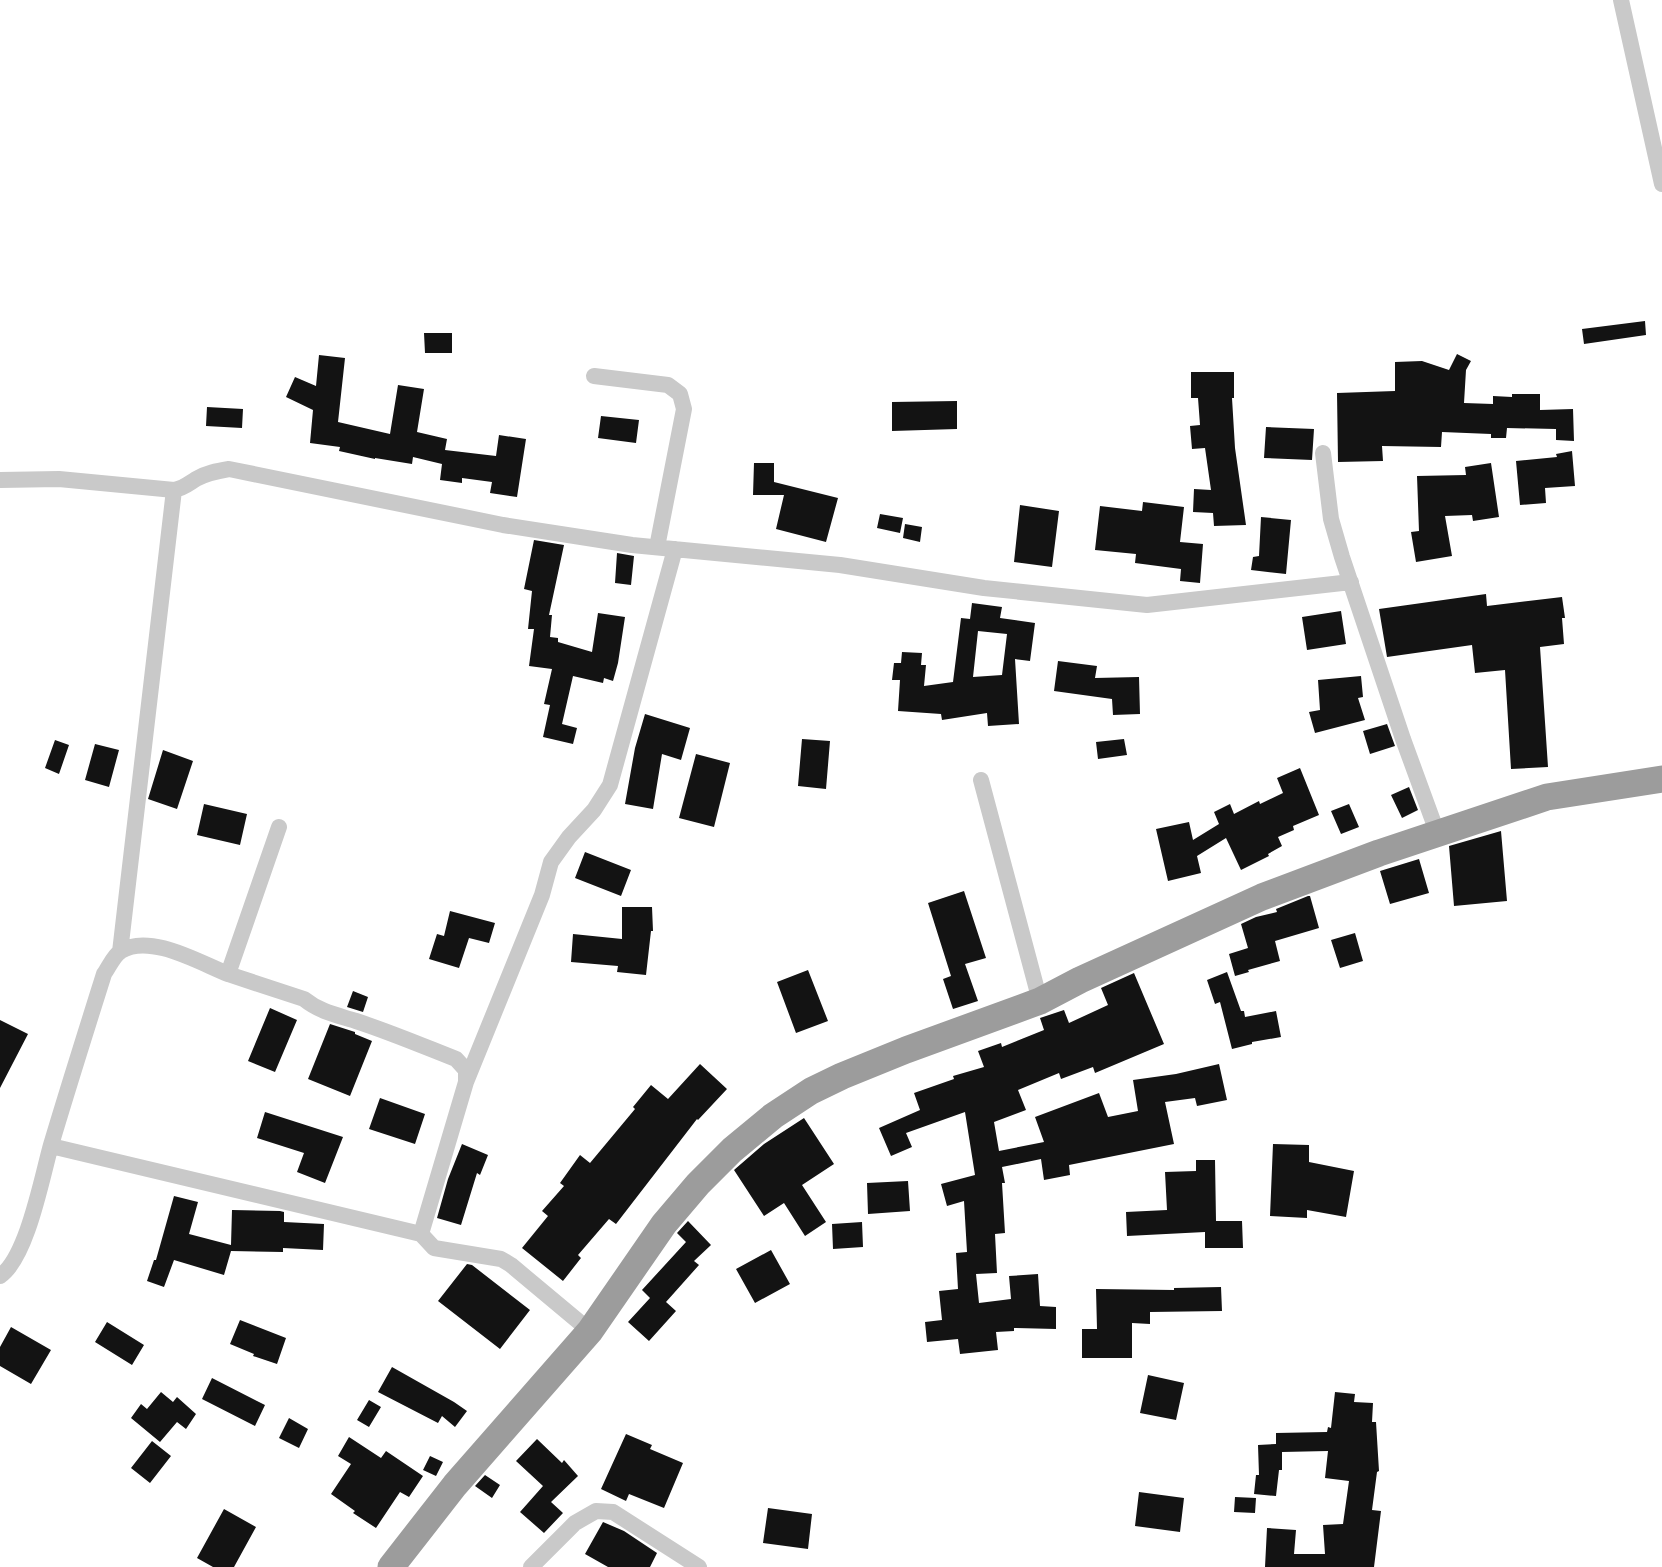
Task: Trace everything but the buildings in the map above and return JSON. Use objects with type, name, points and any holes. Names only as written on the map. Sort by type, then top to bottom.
[{"type":"highway","points":[[391,1567],[454,1485],[590,1330],[664,1224],[698,1184],[732,1150],[773,1116],[811,1091],[842,1076],[1040,1001],[1080,980],[1262,897],[1437,832],[1547,797],[1662,779]]},
{"type":"street","points":[[1621,0],[1662,184]]},
{"type":"street","points":[[594,376],[668,385],[681,394],[684,409],[657,547]]},
{"type":"street","points":[[1323,453],[1331,519],[1403,739],[1437,832]]},
{"type":"street","points":[[0,480],[59,479],[174,490],[183,488],[195,479],[211,472],[229,469],[503,525],[657,547],[840,565],[984,588],[1147,605],[1351,582]]},
{"type":"street","points":[[0,1276],[9,1270],[33,1216],[51,1146],[104,974],[120,952],[174,490]]},
{"type":"street","points":[[420,1234],[466,1082],[542,895],[551,862],[569,837],[594,810],[610,785],[675,549]]},
{"type":"street","points":[[981,780],[1040,1001]]},
{"type":"street","points":[[228,974],[279,827]]},
{"type":"street","points":[[120,952],[139,944],[163,948],[228,974],[304,999],[330,1014],[355,1020],[456,1059],[466,1070],[466,1082]]},
{"type":"street","points":[[51,1146],[420,1234],[434,1248],[501,1259],[590,1330]]},
{"type":"street","points":[[531,1567],[575,1522],[596,1511],[613,1512],[699,1567]]}]
